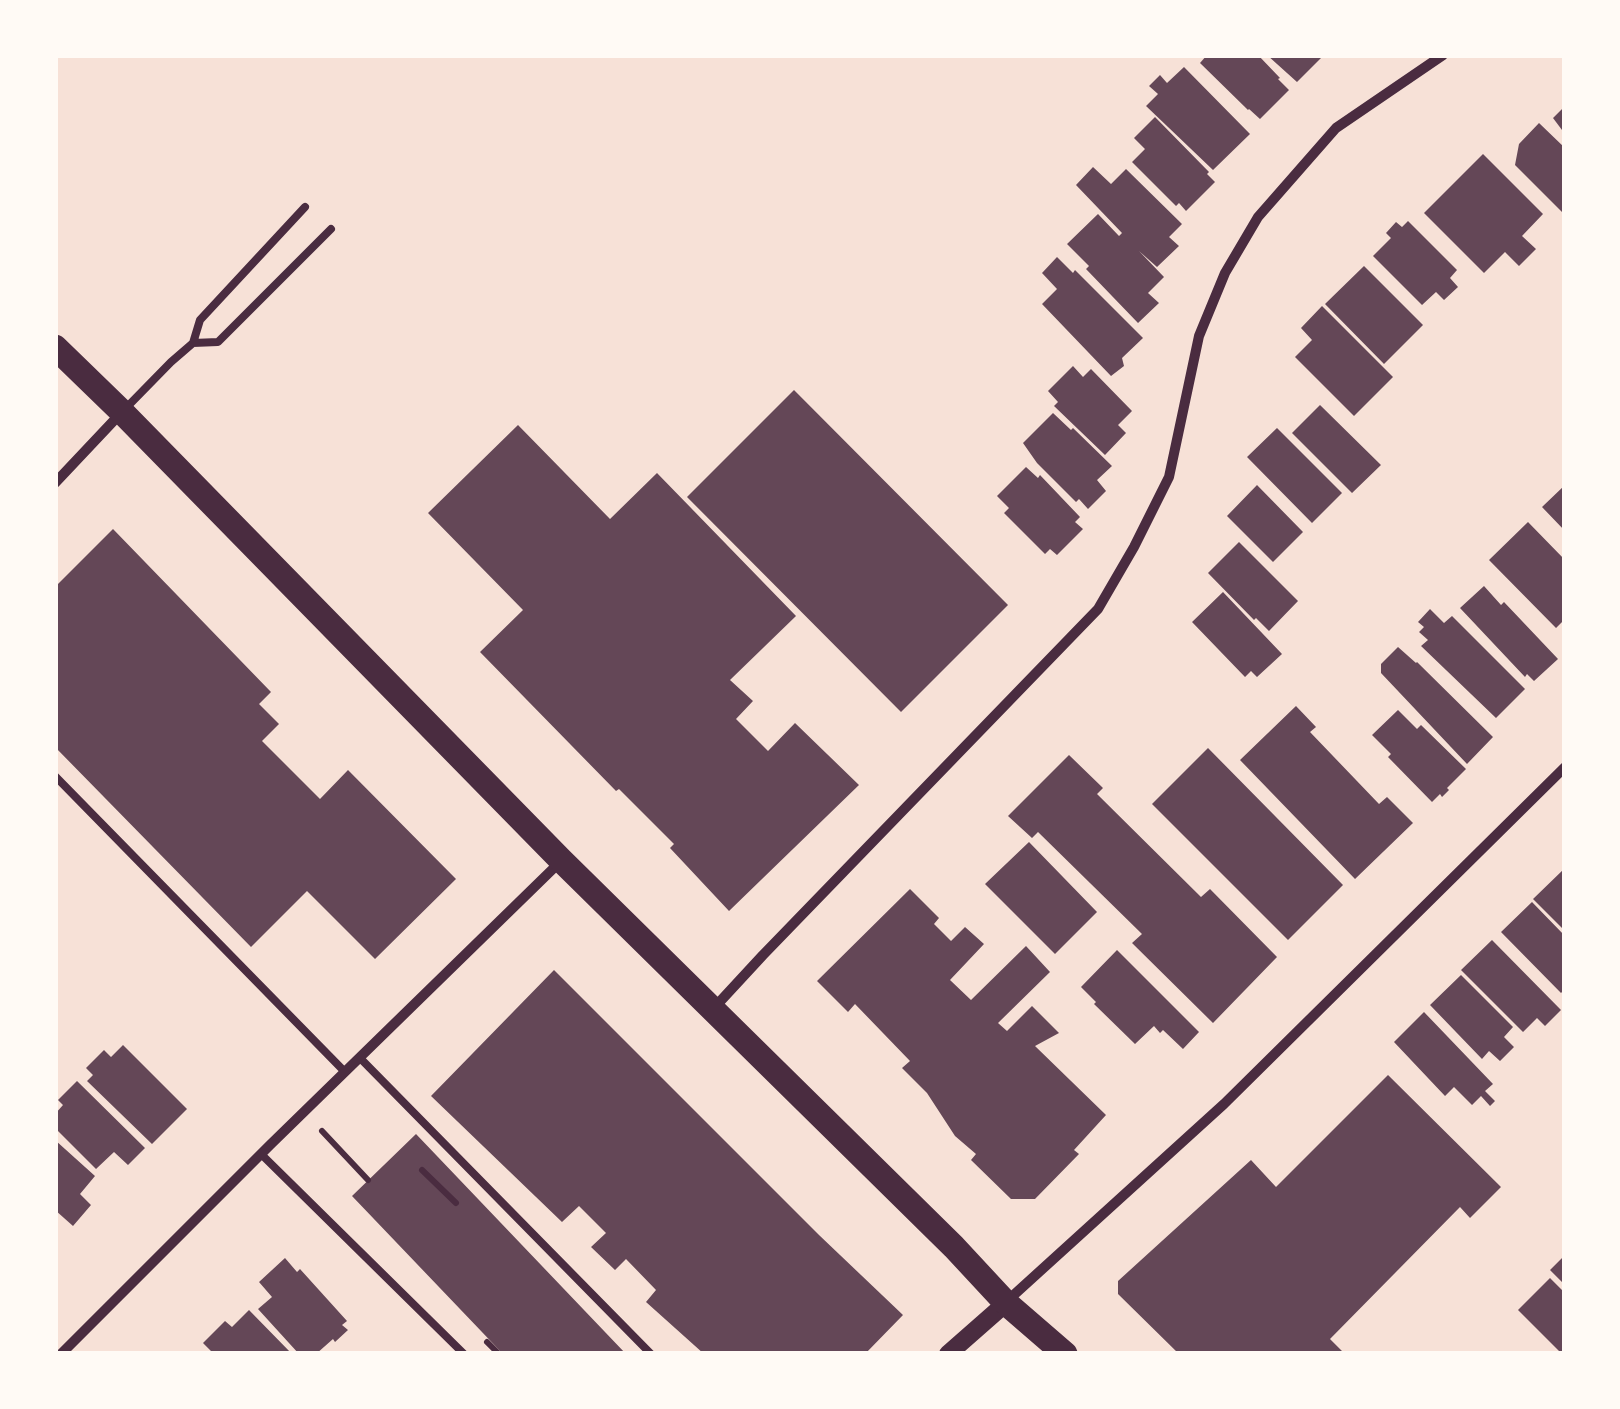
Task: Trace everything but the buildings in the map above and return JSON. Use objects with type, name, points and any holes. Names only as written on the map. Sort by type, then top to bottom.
[{"type":"main road","points":[[55,347],[561,860],[1006,1302],[1064,1354]]},
{"type":"street","points":[[712,1010],[1098,609],[1168,477],[1199,336],[1225,272],[1258,217],[1336,128],[1443,55]]},
{"type":"street","points":[[55,482],[122,412]]},
{"type":"street","points":[[948,1354],[1224,1104],[1565,767]]},
{"type":"street","points":[[61,1354],[561,860]]},
{"type":"lane","points":[[122,412],[193,343],[200,320],[305,207]]},
{"type":"lane","points":[[193,343],[218,342],[331,228]]},
{"type":"lane","points":[[55,776],[345,1072]]},
{"type":"lane","points":[[360,1058],[651,1354]]},
{"type":"lane","points":[[261,1154],[464,1354]]},
{"type":"path","points":[[304,1112],[368,1180]]},
{"type":"path","points":[[422,1170],[456,1203]]}]
